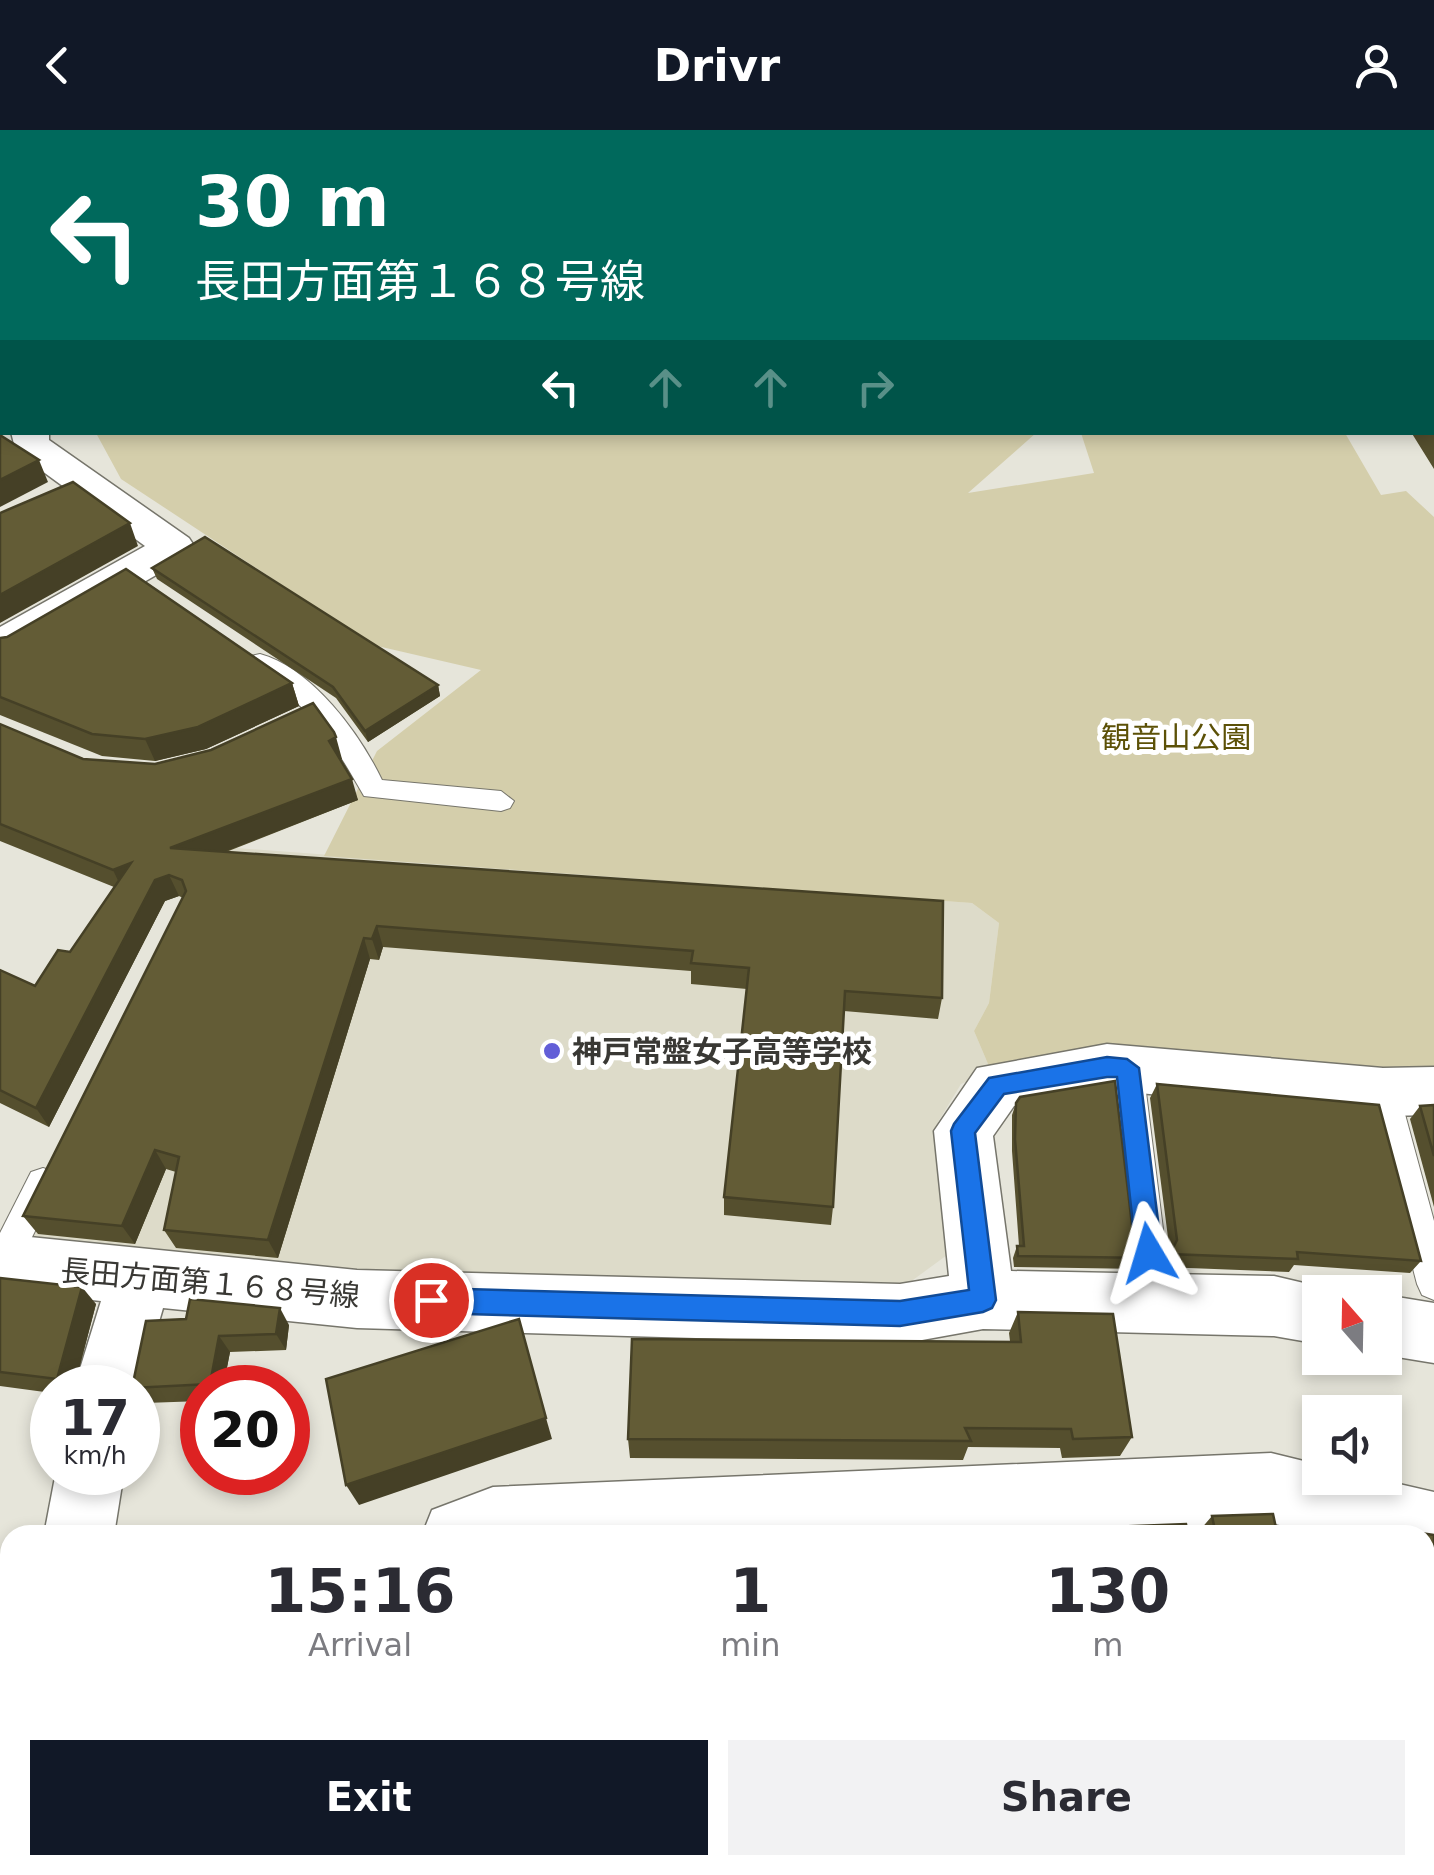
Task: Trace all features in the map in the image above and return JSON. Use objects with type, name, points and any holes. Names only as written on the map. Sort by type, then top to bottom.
[{"type":"street","points":[[0,646],[138,578],[174,547],[69,491],[30,444],[30,435]]},
{"type":"street","points":[[983,1300],[963,1131],[997,1085],[1107,1067],[1408,1091]]},
{"type":"street","name":"長田方面第１６８号線","points":[[1,1262],[357,1298],[900,1314],[983,1300],[1274,1306],[1302,1311]]},
{"type":"street","points":[[114,1365],[140,1279]]},
{"type":"street","points":[[1402,1328],[1434,1333]]},
{"type":"street","points":[[591,1525],[1272,1488],[1422,1525]]},
{"type":"street","points":[[80,1525],[86,1495]]},
{"type":"lane","points":[[240,648],[324,707],[356,749],[374,789],[500,802]]},
{"type":"lane","points":[[290,724],[324,707]]},
{"type":"lane","points":[[1127,1068],[1149,1253]]},
{"type":"lane","points":[[1408,1091],[1434,1284]]},
{"type":"lane","name":"長田方面第１６８号線","points":[[1,1262],[55,1157]]},
{"type":"shaded area","name":"神戸常盤女子高等学校","points":[[224,847],[972,903],[999,923],[989,1003],[974,1031],[991,1071],[961,1084],[938,1122],[958,1247],[902,1288],[357,1280],[23,1246]]},
{"type":"green space","name":"観音山公園","points":[[97,435],[1034,435],[968,493],[1094,473],[1082,435],[1346,435],[1381,495],[1406,491],[1434,517],[1434,1073],[991,1071],[974,1031],[989,1003],[999,923],[972,903],[324,856],[377,751],[481,670],[373,645],[121,479]]},
{"type":"building","points":[[0,435],[39,460],[0,480]]},
{"type":"building","points":[[73,482],[130,523],[0,595],[0,513]]},
{"type":"building","points":[[205,537],[438,685],[365,731],[333,687],[152,568]]},
{"type":"building","points":[[126,569],[292,683],[198,727],[145,739],[92,734],[0,697],[0,638]]},
{"type":"building","points":[[313,703],[334,732],[336,737],[329,741],[352,779],[170,848],[943,901],[942,998],[845,991],[833,1207],[724,1197],[749,968],[691,963],[693,951],[377,926],[372,939],[364,938],[268,1240],[164,1230],[179,1157],[155,1150],[122,1226],[23,1216],[186,891],[182,880],[169,875],[155,880],[36,1108],[0,1090],[0,970],[35,986],[58,950],[70,952],[131,863],[113,870],[0,824],[0,724],[83,759],[155,764],[211,750]]},
{"type":"building","points":[[1115,1081],[1134,1242],[1147,1258],[1018,1256],[1017,1246],[1024,1246],[1015,1139],[1016,1103],[1020,1097]]},
{"type":"building","points":[[1157,1084],[1379,1105],[1421,1261],[1297,1252],[1298,1259],[1170,1254],[1177,1240]]},
{"type":"building","points":[[1434,1105],[1434,1156],[1420,1106]]},
{"type":"building","points":[[0,1278],[82,1287],[61,1365],[30,1365],[30,1376],[0,1372]]},
{"type":"building","points":[[190,1299],[280,1308],[276,1334],[219,1336],[214,1365],[180,1365],[180,1386],[160,1387],[160,1365],[137,1365],[146,1321],[186,1319]]},
{"type":"building","points":[[1018,1312],[1113,1314],[1132,1437],[1073,1439],[1071,1429],[965,1428],[971,1441],[628,1439],[632,1339],[1021,1342]]},
{"type":"building","points":[[519,1319],[546,1418],[346,1485],[326,1379]]},
{"type":"building","points":[[1273,1514],[1275,1525],[1214,1525],[1212,1516]]},
{"type":"place","name":"神戸常盤女子高等学校","points":[[552,1051]]},
{"type":"route","points":[[431,1300],[900,1314],[983,1300],[963,1131],[997,1085],[1107,1067],[1127,1068],[1149,1253]]}]
